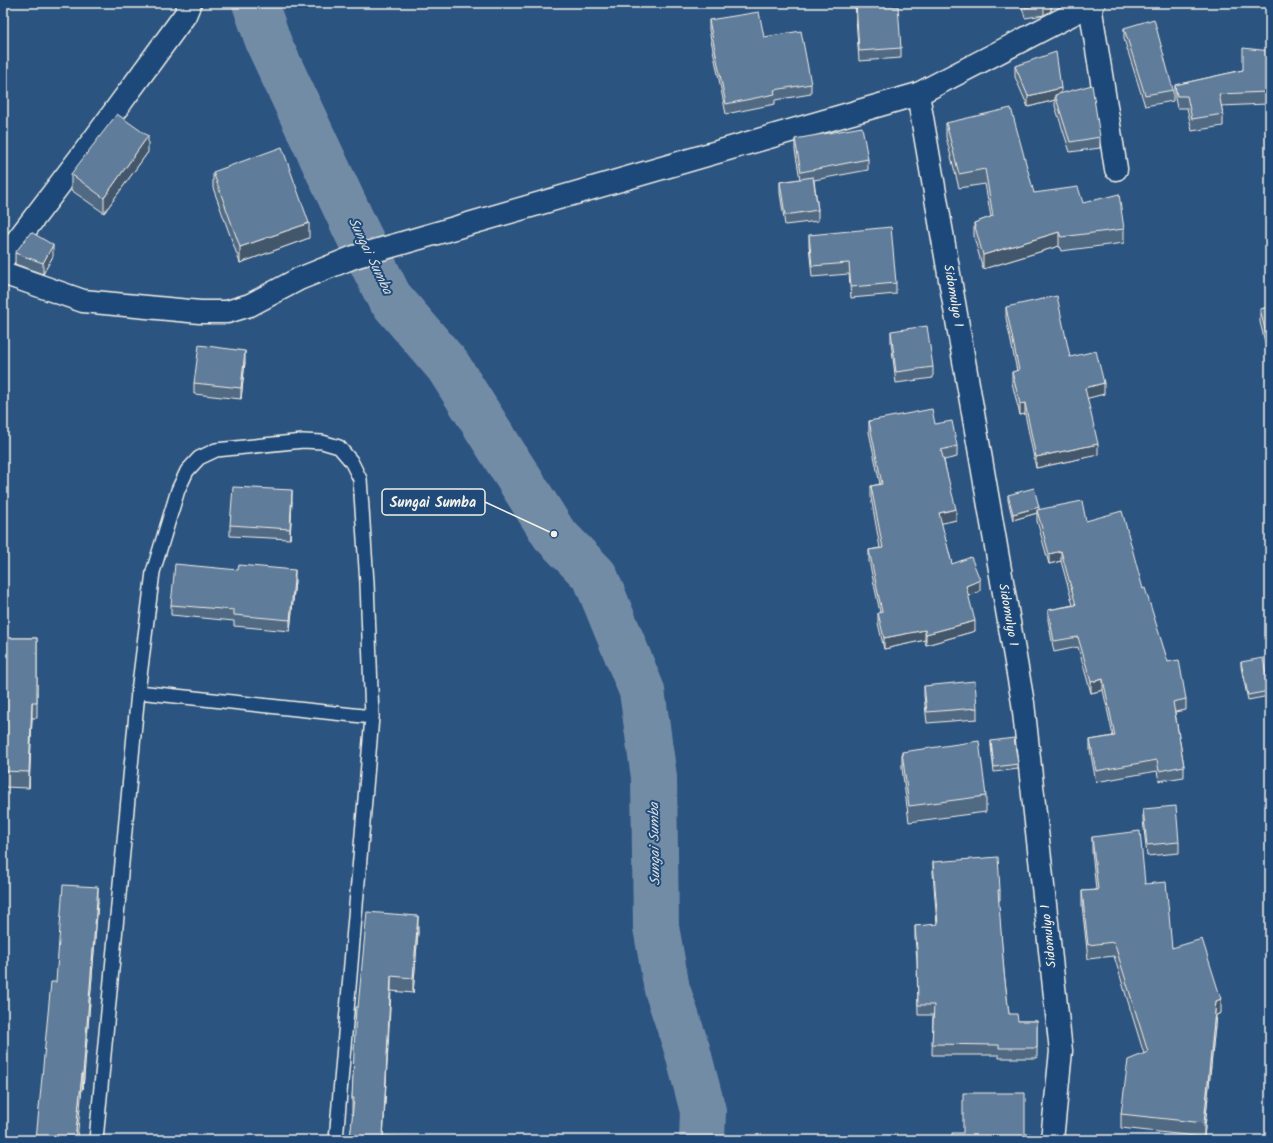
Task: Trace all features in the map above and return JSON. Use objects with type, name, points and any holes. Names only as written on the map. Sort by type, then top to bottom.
[{"type":"street","points":[[3,259],[95,138],[185,15],[190,3]]},
{"type":"street","points":[[3,273],[83,301],[200,312],[227,312],[250,305],[299,279],[354,257],[918,94],[1092,4],[1116,169]]},
{"type":"street","name":"Sidomulyo 1","points":[[918,94],[1023,703],[1062,1051],[1052,1140]]},
{"type":"lane","points":[[96,1140],[138,692],[153,572],[178,490],[187,471],[199,458],[216,450],[303,441],[322,442],[339,447],[351,461],[360,479],[367,583],[372,717],[336,1140]]},
{"type":"lane","points":[[138,692],[372,717]]},
{"type":"building","points":[[856,3],[893,3],[893,6],[898,6],[901,48],[859,51]]},
{"type":"building","points":[[1024,3],[1046,3],[1025,8]]},
{"type":"building","points":[[759,12],[764,37],[801,31],[811,84],[774,90],[775,94],[726,104],[709,20]]},
{"type":"building","points":[[1154,19],[1173,90],[1145,95],[1124,28]]},
{"type":"building","points":[[1243,48],[1270,51],[1270,152],[1267,92],[1219,94],[1223,114],[1192,119],[1187,96],[1177,96],[1175,85],[1243,70]]},
{"type":"building","points":[[1056,52],[1061,88],[1028,96],[1015,66]]},
{"type":"building","points":[[1092,85],[1100,137],[1070,142],[1055,95]]},
{"type":"building","points":[[1011,108],[1034,193],[1078,187],[1083,203],[1119,194],[1124,229],[1061,237],[1059,232],[983,255],[974,223],[993,216],[985,169],[959,174],[946,123]]},
{"type":"building","points":[[117,114],[148,136],[104,198],[71,174]]},
{"type":"building","points":[[862,127],[868,159],[801,172],[795,139]]},
{"type":"building","points":[[282,147],[309,223],[240,247],[213,172]]},
{"type":"building","points":[[813,177],[818,210],[785,215],[780,182]]},
{"type":"building","points":[[891,227],[896,283],[851,287],[849,263],[812,266],[809,235]]},
{"type":"building","points":[[31,232],[53,245],[43,263],[15,253]]},
{"type":"building","points":[[1057,296],[1070,357],[1096,351],[1104,383],[1085,388],[1098,444],[1036,457],[1025,403],[1020,404],[1012,372],[1019,370],[1006,307]]},
{"type":"building","points":[[1270,307],[1270,341],[1268,342],[1260,309]]},
{"type":"building","points":[[927,326],[933,367],[896,372],[891,331]]},
{"type":"building","points":[[199,345],[245,351],[241,388],[194,383]]},
{"type":"building","points":[[932,409],[935,424],[952,421],[957,446],[941,450],[956,509],[939,513],[952,564],[971,557],[980,580],[966,586],[975,621],[926,634],[925,630],[884,638],[878,613],[882,612],[869,550],[883,548],[871,486],[882,484],[869,421]]},
{"type":"building","points":[[233,487],[292,490],[290,529],[230,525]]},
{"type":"building","points":[[1034,488],[1039,507],[1013,514],[1008,495]]},
{"type":"building","points":[[1082,501],[1086,521],[1122,511],[1143,589],[1145,588],[1168,662],[1179,660],[1186,699],[1173,702],[1184,766],[1159,771],[1157,760],[1096,771],[1090,740],[1115,736],[1103,679],[1091,682],[1078,637],[1054,641],[1048,610],[1076,605],[1061,551],[1049,554],[1037,510]]},
{"type":"building","points":[[175,564],[238,570],[239,565],[295,570],[290,620],[234,615],[234,610],[171,605]]},
{"type":"building","points":[[3,638],[37,638],[37,702],[32,702],[29,772],[3,771]]},
{"type":"building","points":[[1263,658],[1269,691],[1248,695],[1241,662]]},
{"type":"building","points":[[975,681],[977,708],[927,712],[924,686]]},
{"type":"building","points":[[1014,738],[1018,764],[994,767],[991,741]]},
{"type":"building","points":[[979,741],[986,796],[909,806],[902,752]]},
{"type":"building","points":[[1176,806],[1179,842],[1147,845],[1143,809]]},
{"type":"building","points":[[1140,831],[1145,884],[1166,882],[1172,948],[1202,939],[1221,999],[1216,1001],[1204,1123],[1121,1114],[1128,1060],[1148,1052],[1114,942],[1088,945],[1082,891],[1098,890],[1092,837]]},
{"type":"building","points":[[998,857],[1000,890],[998,890],[1004,972],[1009,1014],[1017,1014],[1018,1021],[1037,1021],[1037,1048],[999,1048],[999,1045],[932,1044],[934,1005],[918,1005],[915,926],[938,924],[933,862]]},
{"type":"building","points":[[63,885],[98,887],[83,1074],[75,1140],[36,1140],[51,982],[56,982]]},
{"type":"building","points":[[367,912],[418,916],[413,978],[391,976],[383,1136],[413,1138],[413,1140],[350,1140],[354,1098],[352,1098],[356,1007],[358,1007]]},
{"type":"building","points":[[963,1093],[1025,1093],[1025,1134],[1032,1134],[1032,1140],[952,1140],[952,1133],[963,1133]]},
{"type":"waterway","name":"Sungai Sumba","points":[[255,3],[269,44],[389,297],[448,366],[554,534],[595,576],[642,691],[654,777],[656,927],[667,989],[687,1049],[703,1111],[702,1140]]},
{"type":"place","name":"Sungai Sumba","points":[[554,534]]}]
